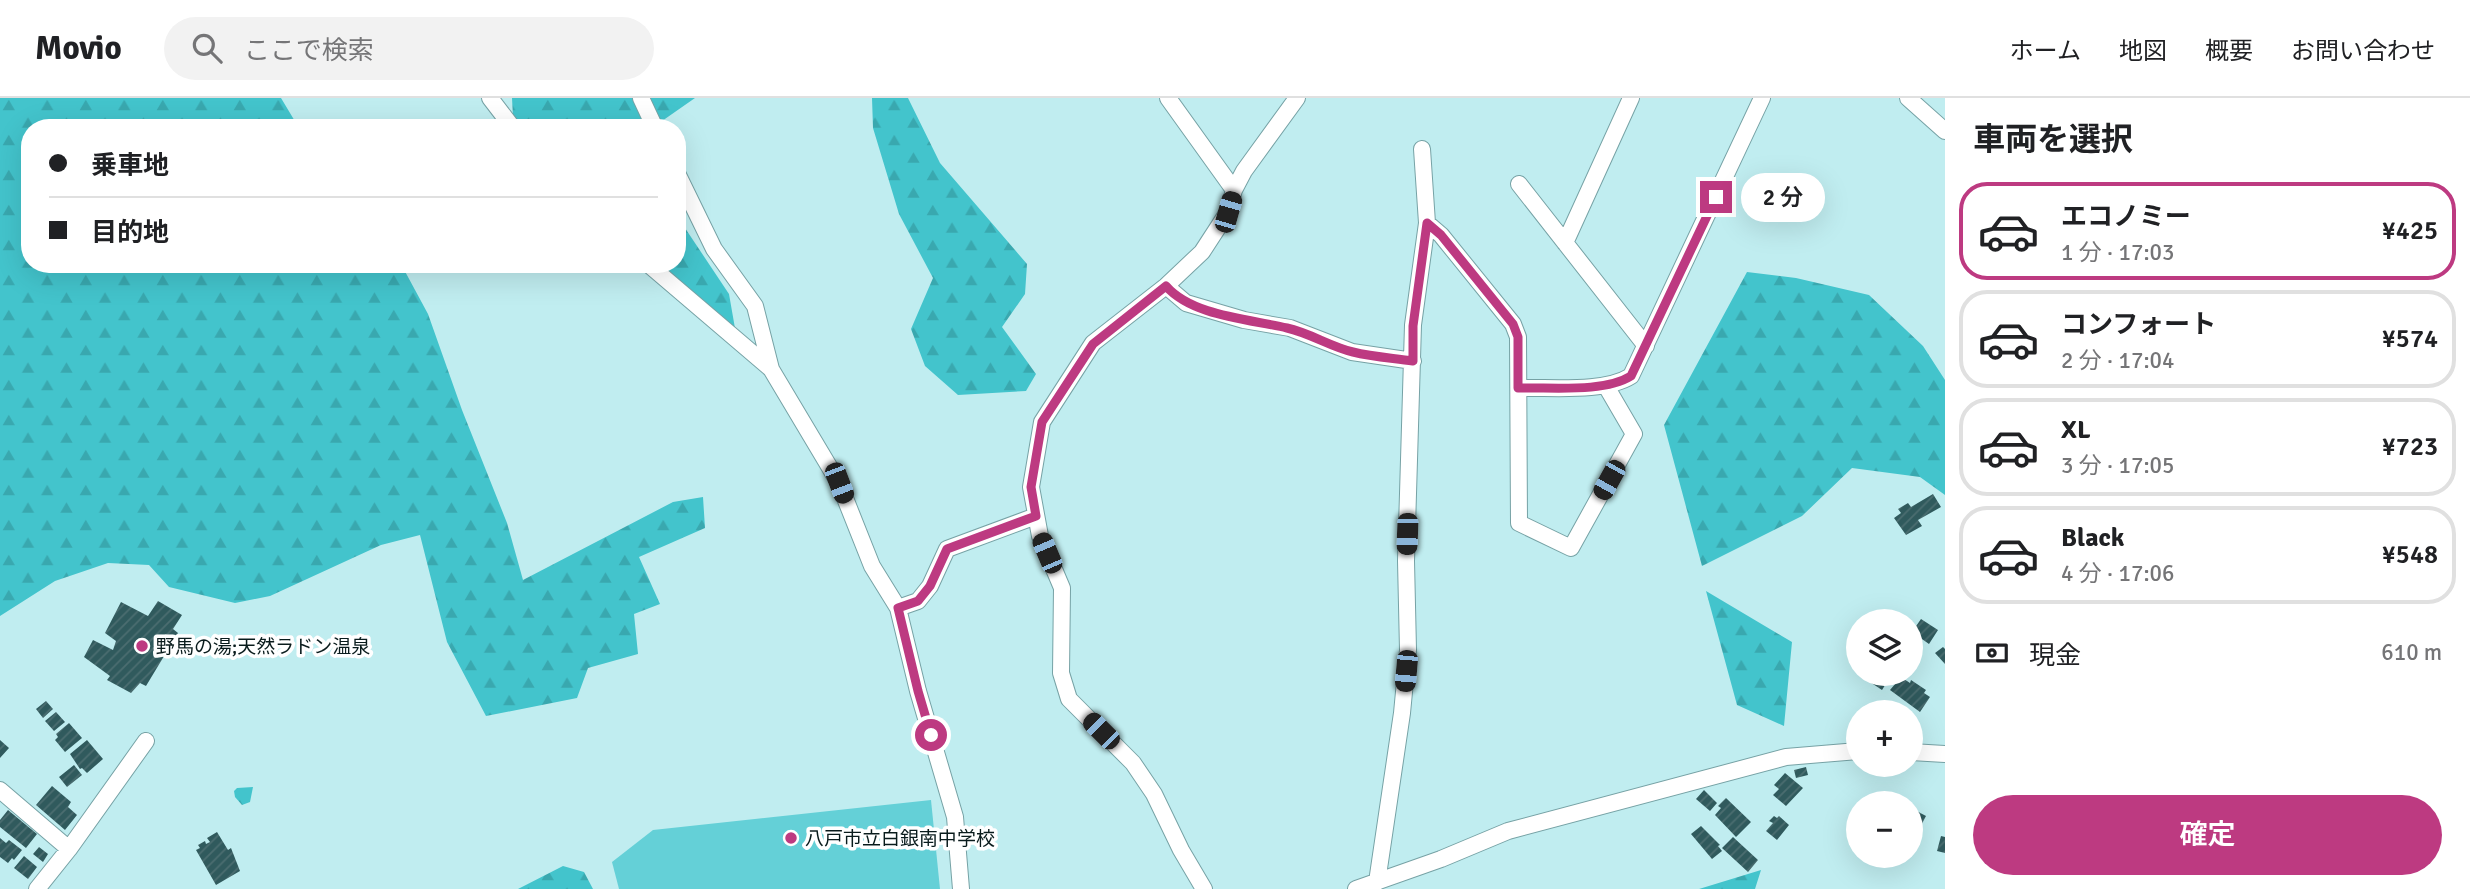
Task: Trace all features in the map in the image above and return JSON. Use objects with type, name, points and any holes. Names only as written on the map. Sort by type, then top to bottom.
[{"type":"street","points":[[490,98],[506,119]]},
{"type":"street","points":[[641,98],[651,119]]},
{"type":"street","points":[[1168,98],[1234,190]]},
{"type":"street","points":[[1204,889],[1181,850],[1154,794],[1133,763],[1069,699],[1061,673],[1062,588],[1040,536],[1031,487],[1042,422],[1093,344],[1166,286],[1202,252],[1228,212],[1234,190],[1244,171],[1297,98]]},
{"type":"street","points":[[1565,243],[1631,98]]},
{"type":"street","points":[[1518,388],[1606,386],[1621,383],[1631,376],[1762,98]]},
{"type":"street","points":[[1908,98],[1945,131]]},
{"type":"street","points":[[1377,882],[1402,713],[1408,650],[1406,561],[1413,326],[1427,223],[1422,149]]},
{"type":"street","points":[[1519,184],[1646,346]]},
{"type":"street","points":[[686,191],[714,249],[755,306],[771,369],[839,483],[872,566],[898,608],[918,691],[956,817],[961,889]]},
{"type":"street","points":[[1427,223],[1441,235],[1513,324],[1518,337],[1519,523],[1571,548],[1634,434],[1606,386]]},
{"type":"street","points":[[659,273],[771,369]]},
{"type":"street","points":[[1166,286],[1186,303],[1244,320],[1290,328],[1352,352],[1413,361]]},
{"type":"street","points":[[898,608],[918,601],[930,586],[947,549],[1036,516]]},
{"type":"street","points":[[37,889],[146,741]]},
{"type":"street","points":[[1356,889],[1441,859],[1508,831],[1786,757],[1846,752]]},
{"type":"street","points":[[1923,753],[1945,754]]},
{"type":"street","points":[[0,790],[69,849]]},
{"type":"green space","points":[[0,98],[281,98],[294,119],[21,119],[21,273],[406,273],[428,314],[462,410],[507,523],[523,580],[673,502],[703,497],[705,528],[639,557],[660,604],[634,614],[638,654],[588,668],[577,698],[486,716],[447,642],[420,535],[381,545],[270,596],[235,603],[169,587],[149,565],[108,563],[55,581],[0,616]]},
{"type":"green space","points":[[512,98],[695,98],[665,119],[513,117]]},
{"type":"green space","points":[[872,98],[908,98],[940,163],[1027,264],[1025,294],[1002,327],[1036,374],[1026,391],[958,395],[925,366],[911,329],[933,278],[899,214],[873,128]]},
{"type":"green space","points":[[686,230],[729,294],[736,334],[669,273],[686,273]]},
{"type":"green space","points":[[1747,272],[1796,278],[1869,295],[1923,346],[1945,380],[1945,495],[1920,477],[1852,468],[1802,516],[1702,566],[1664,425]]},
{"type":"green space","points":[[1706,591],[1792,642],[1784,726],[1737,705]]},
{"type":"green space","points":[[253,787],[250,802],[242,805],[235,797],[234,791],[237,788]]},
{"type":"green space","points":[[563,866],[584,872],[593,889],[518,889]]},
{"type":"green space","points":[[1761,870],[1755,889],[1699,889]]},
{"type":"shaded area","name":"八戸市立白銀南中学校","points":[[931,800],[940,889],[619,889],[612,862],[653,830]]},
{"type":"building","points":[[1933,494],[1941,507],[1918,520],[1922,526],[1906,535],[1894,518],[1901,513],[1898,509],[1908,503],[1911,507]]},
{"type":"building","name":"野馬の湯;天然ラドン温泉","points":[[158,601],[182,615],[173,629],[178,633],[146,686],[140,683],[131,693],[107,680],[110,676],[84,657],[93,640],[113,650],[116,641],[105,633],[121,602],[148,616]]},
{"type":"building","points":[[1923,620],[1938,630],[1929,644],[1923,640]]},
{"type":"building","points":[[1943,647],[1945,649],[1945,664],[1935,653]]},
{"type":"building","points":[[1893,686],[1920,686],[1930,697],[1923,708],[1923,700],[1904,700],[1890,690]]},
{"type":"building","points":[[46,701],[53,709],[43,718],[36,709]]},
{"type":"building","points":[[56,712],[65,722],[54,731],[45,721]]},
{"type":"building","points":[[69,723],[82,738],[65,752],[55,740],[58,737],[56,734]]},
{"type":"building","points":[[0,740],[9,748],[0,758]]},
{"type":"building","points":[[87,740],[103,759],[87,773],[80,769],[70,754]]},
{"type":"building","points":[[74,765],[82,775],[67,787],[59,777]]},
{"type":"building","points":[[1806,767],[1808,775],[1796,778],[1794,770]]},
{"type":"building","points":[[1785,773],[1803,788],[1786,806],[1773,795],[1779,789],[1774,785]]},
{"type":"building","points":[[52,786],[71,802],[68,807],[77,815],[65,830],[36,805]]},
{"type":"building","points":[[1704,790],[1717,803],[1710,811],[1696,799]]},
{"type":"building","points":[[1726,798],[1751,822],[1736,837],[1715,815],[1721,808],[1718,806]]},
{"type":"building","points":[[8,810],[37,834],[26,848],[0,827],[0,820]]},
{"type":"building","points":[[1774,816],[1779,816],[1789,825],[1777,840],[1766,831],[1773,823],[1769,821]]},
{"type":"building","points":[[1701,826],[1720,845],[1718,846],[1722,851],[1712,859],[1691,834]]},
{"type":"building","points":[[217,832],[228,850],[231,848],[240,871],[216,885],[196,850],[200,848],[198,845],[205,841],[206,844],[210,842],[207,838]]},
{"type":"building","points":[[1941,836],[1945,837],[1945,853],[1937,851]]},
{"type":"building","points":[[1733,837],[1758,860],[1748,872],[1722,848]]},
{"type":"building","points":[[0,838],[6,843],[9,840],[22,850],[8,863],[0,857]]},
{"type":"building","points":[[39,847],[48,854],[43,862],[33,854]]},
{"type":"building","points":[[24,856],[37,867],[28,879],[14,868]]},
{"type":"place","name":"野馬の湯;天然ラドン温泉","points":[[142,646]]},
{"type":"place","name":"八戸市立白銀南中学校","points":[[791,838]]},
{"type":"route","points":[[931,735],[898,608],[918,601],[930,586],[947,549],[1036,516],[1031,487],[1042,422],[1093,344],[1166,286],[1186,303],[1244,320],[1290,328],[1352,352],[1413,361],[1413,326],[1427,223],[1441,235],[1513,324],[1518,337],[1518,388],[1606,386],[1621,383],[1631,376],[1716,197]]}]
